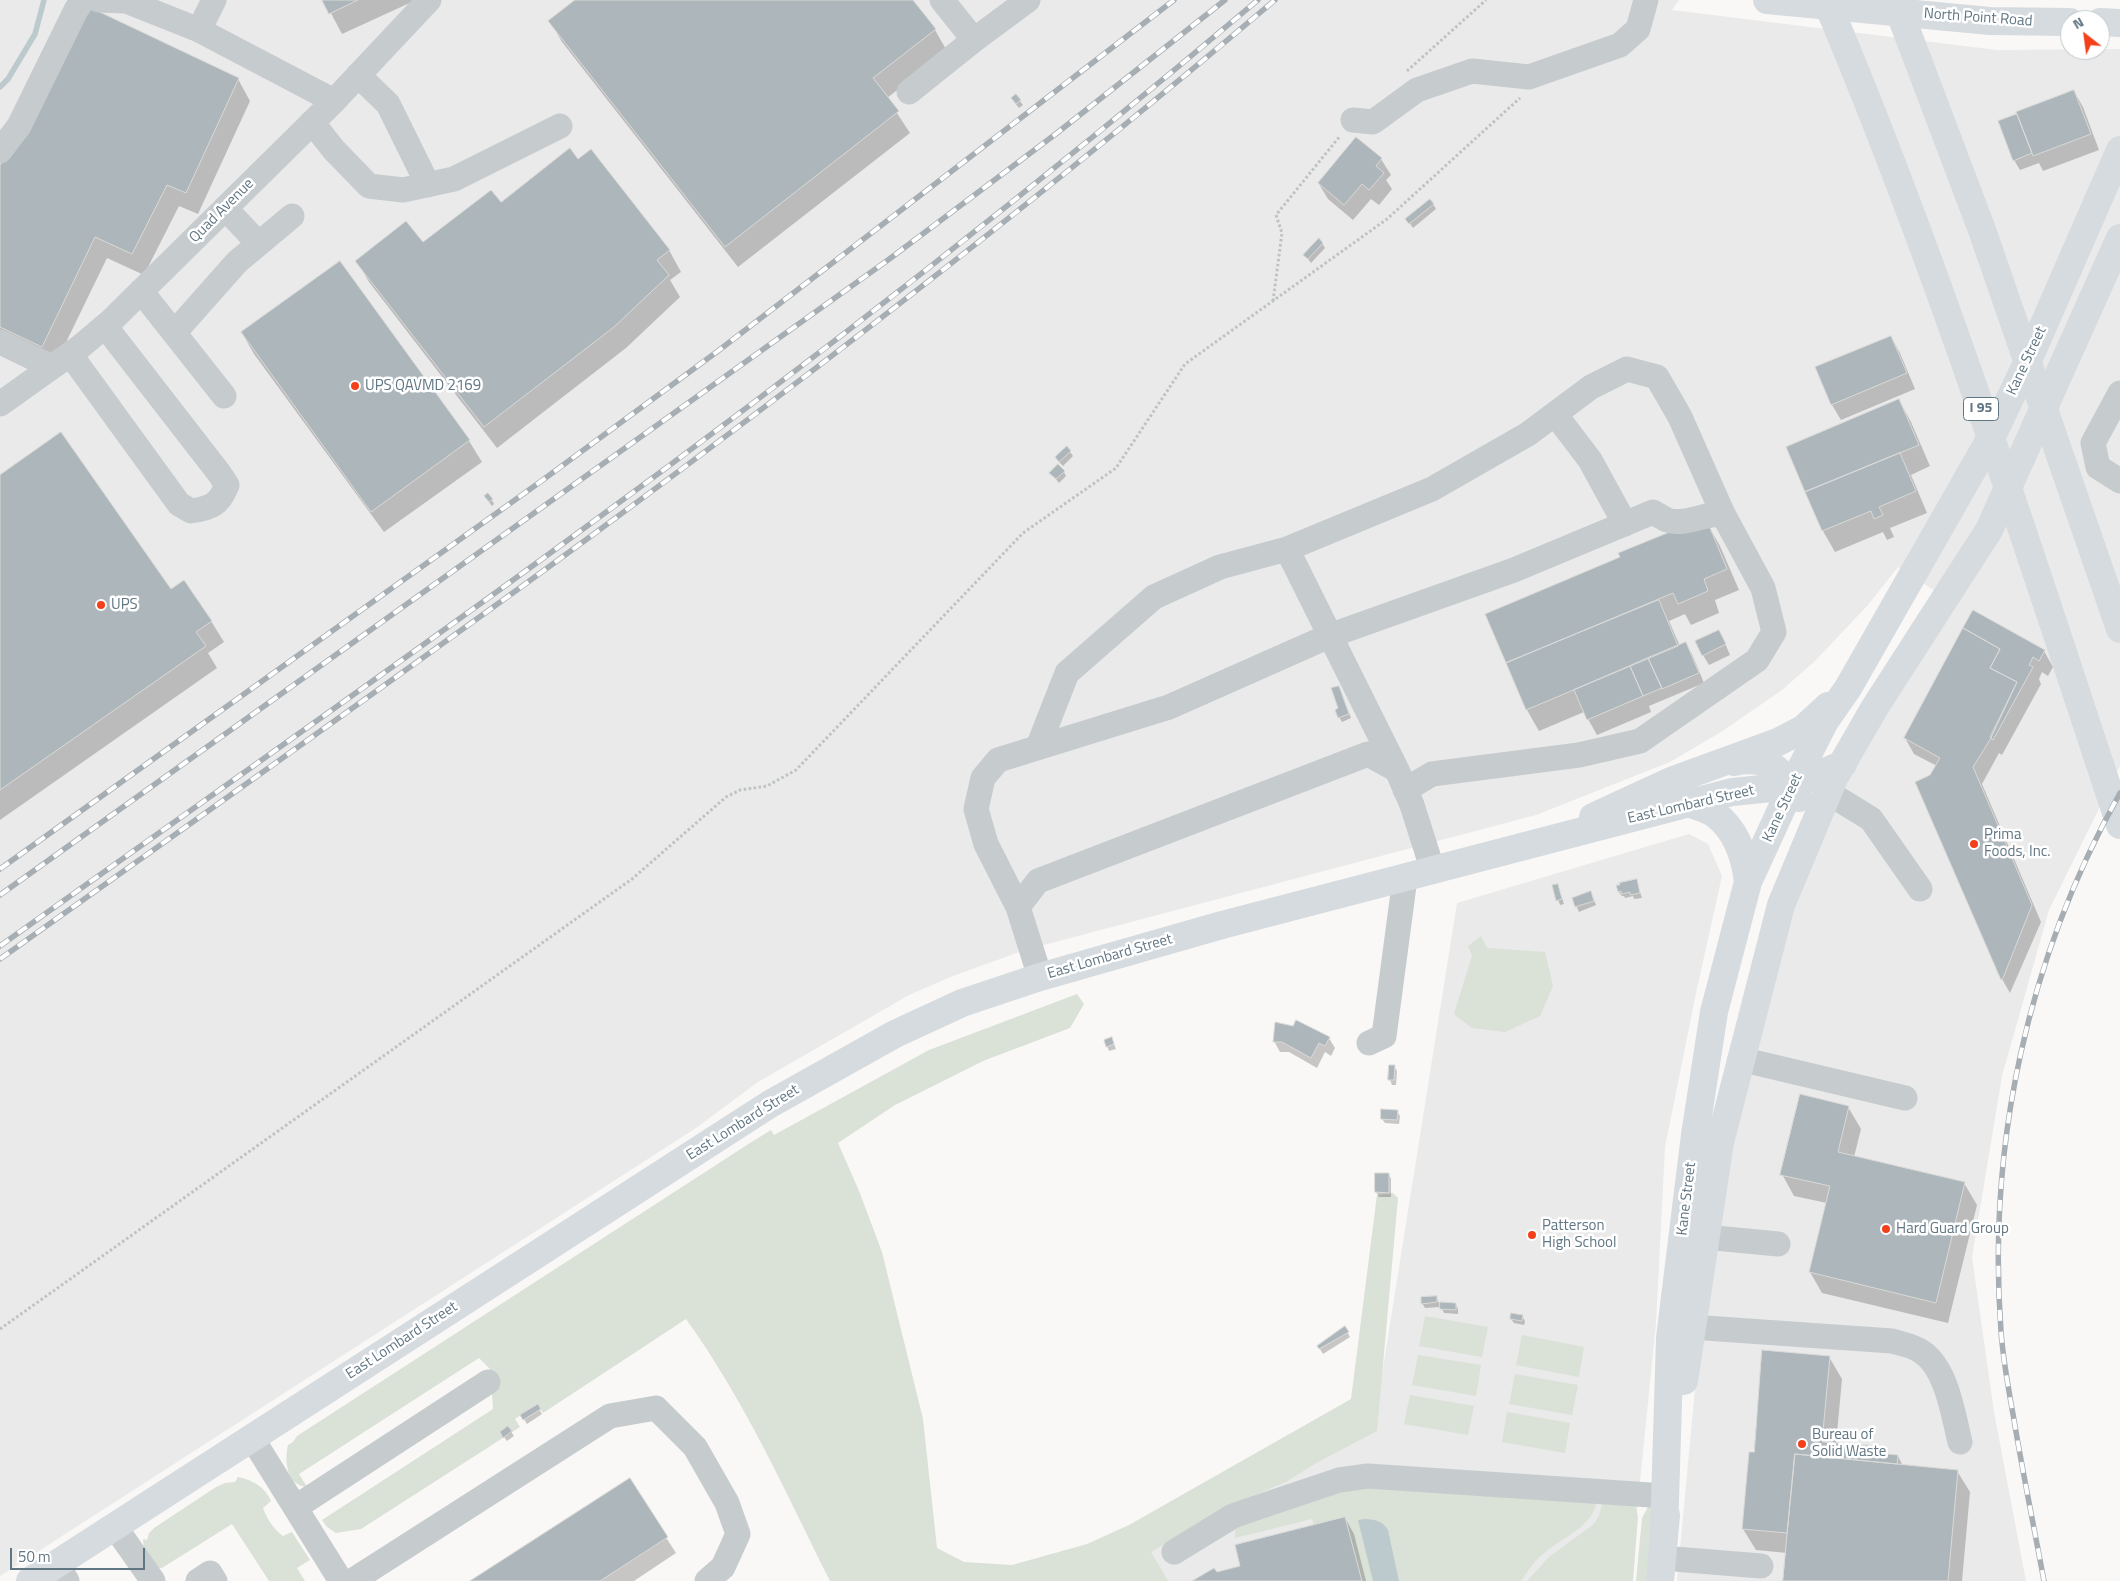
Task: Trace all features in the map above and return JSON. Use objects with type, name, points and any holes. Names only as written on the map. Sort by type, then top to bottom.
[{"type":"main road","name":"North Point Road","points":[[1766,0],[1905,4],[1990,22],[2060,22]]},
{"type":"main road","name":"I 95","points":[[1826,0],[1930,264],[1984,417],[2120,824]]},
{"type":"main road","points":[[1905,4],[2120,629]]},
{"type":"main road","name":"Kane Street","points":[[1662,1557],[1670,1338],[1695,1135],[1714,1012],[1748,882],[1792,786],[1825,721],[1848,688],[1992,434],[2027,363],[2120,150]]},
{"type":"main road","name":"Kane Street","points":[[1662,1557],[1691,1327],[1720,1142],[1740,1058],[1781,905],[1827,792],[1880,699],[1989,530],[2120,238]]},
{"type":"main road","points":[[1719,765],[1778,742],[1803,729],[1848,688]]},
{"type":"main road","points":[[1719,765],[1741,760],[1762,760],[1776,768],[1792,786],[1814,822]]},
{"type":"main road","name":"East Lombard Street","points":[[30,1581],[62,1573],[115,1527],[770,1104],[896,1034],[962,1003],[1040,978],[1222,925],[1732,792],[1792,786],[1843,764]]},
{"type":"main road","name":"East Lombard Street","points":[[1537,844],[1671,781],[1719,765]]},
{"type":"main road","points":[[1691,804],[1716,814],[1728,828],[1741,847],[1748,882]]},
{"type":"street","points":[[0,151],[20,126],[76,10],[83,0]]},
{"type":"street","points":[[99,0],[126,1],[199,30],[334,101]]},
{"type":"street","points":[[199,30],[214,0]]},
{"type":"street","name":"Quad Avenue","points":[[0,404],[61,361],[105,326],[334,101],[429,0]]},
{"type":"street","points":[[942,0],[974,40]]},
{"type":"street","points":[[909,92],[1028,0]]},
{"type":"street","points":[[1353,120],[1374,122],[1417,90],[1472,71],[1529,77],[1620,45],[1638,29],[1646,0]]},
{"type":"street","points":[[358,76],[388,104],[428,185]]},
{"type":"street","points":[[312,122],[334,150],[369,186],[403,190],[454,179],[560,126]]},
{"type":"street","points":[[225,208],[258,243]]},
{"type":"street","points":[[174,333],[237,262],[292,216]]},
{"type":"street","points":[[141,291],[224,396]]},
{"type":"street","points":[[0,342],[61,361],[179,504],[191,511],[208,508],[222,498],[227,485],[105,326]]},
{"type":"street","points":[[1038,747],[1067,673],[1154,597],[1220,567],[1287,550],[1432,489],[1528,434],[1591,387],[1627,369],[1657,377],[1680,417],[1723,514],[1763,588],[1774,632],[1757,660],[1640,741],[1579,755],[1432,774],[1404,788]]},
{"type":"street","points":[[2120,393],[2094,443],[2098,467],[2120,481]]},
{"type":"street","points":[[1555,414],[1590,460],[1625,524]]},
{"type":"street","points":[[1040,978],[1018,907],[986,844],[976,809],[983,778],[998,760],[1169,707],[1329,636],[1514,570],[1653,512],[1669,520],[1683,520],[1723,514]]},
{"type":"street","points":[[1287,550],[1404,788],[1433,871]]},
{"type":"street","points":[[1018,907],[1038,881],[1368,754],[1404,788]]},
{"type":"street","points":[[1827,792],[1871,819],[1920,889]]},
{"type":"street","points":[[1370,1043],[1384,1036],[1405,878]]},
{"type":"street","points":[[1740,1058],[1905,1098]]},
{"type":"street","points":[[1705,1237],[1778,1244]]},
{"type":"street","points":[[1691,1327],[1892,1341],[1910,1346],[1922,1352],[1933,1364],[1945,1384],[1960,1442]]},
{"type":"street","points":[[296,1507],[488,1382]]},
{"type":"street","points":[[352,1581],[610,1416],[656,1408],[695,1447],[727,1502],[738,1534],[723,1567],[707,1581]]},
{"type":"street","points":[[252,1438],[341,1581]]},
{"type":"street","points":[[1174,1552],[1233,1516],[1326,1484],[1368,1476],[1665,1496]]},
{"type":"street","points":[[115,1527],[153,1581]]},
{"type":"street","points":[[1662,1557],[1761,1566]]},
{"type":"street","points":[[198,1581],[210,1573],[215,1581]]},
{"type":"path","points":[[0,1329],[632,879],[726,797],[740,790],[767,786],[796,770],[1023,533],[1116,468],[1185,364],[1388,219],[1523,95],[1529,77]]},
{"type":"shaded area","points":[[0,0],[1679,0],[1672,10],[1997,50],[2060,49],[2060,60],[2110,60],[2110,49],[2120,49],[2120,766],[2049,910],[2002,1076],[1972,1257],[1994,1412],[2026,1581],[1677,1581],[1699,1346],[1727,1157],[1787,911],[1864,744],[1955,604],[1898,567],[1868,605],[1815,661],[1782,690],[1721,732],[1670,762],[1536,815],[1025,950],[953,976],[909,995],[758,1082],[696,1128],[0,1576]]},
{"type":"shaded area","name":"Patterson High School","points":[[1689,834],[1708,844],[1722,876],[1665,1147],[1656,1323],[1630,1581],[1060,1581],[1380,1387],[1457,903]]},
{"type":"shaded area","points":[[1481,936],[1487,948],[1545,952],[1553,986],[1540,1016],[1505,1032],[1472,1028],[1454,1014],[1472,956],[1468,946]]},
{"type":"shaded area","points":[[1077,994],[1084,1004],[1070,1028],[983,1061],[895,1105],[838,1143],[859,1191],[882,1252],[923,1419],[937,1548],[964,1562],[1012,1565],[1087,1544],[1129,1525],[1351,1399],[1377,1195],[1393,1193],[1398,1198],[1377,1431],[1316,1463],[1286,1482],[1233,1504],[1151,1552],[1168,1581],[830,1581],[746,1414],[686,1319],[543,1413],[537,1404],[515,1419],[520,1427],[361,1529],[336,1533],[327,1527],[322,1520],[493,1409],[492,1394],[496,1385],[489,1368],[479,1358],[299,1474],[307,1487],[300,1486],[291,1477],[288,1472],[287,1451],[288,1445],[297,1436],[771,1130],[774,1135],[929,1050]]},
{"type":"shaded area","points":[[1425,1316],[1488,1327],[1482,1357],[1419,1346]]},
{"type":"shaded area","points":[[1522,1335],[1584,1347],[1579,1377],[1516,1365]]},
{"type":"shaded area","points":[[1418,1355],[1481,1365],[1476,1396],[1412,1385]]},
{"type":"shaded area","points":[[1515,1374],[1578,1385],[1572,1415],[1509,1404]]},
{"type":"shaded area","points":[[1410,1395],[1474,1406],[1468,1435],[1404,1424]]},
{"type":"shaded area","points":[[1507,1412],[1570,1423],[1565,1453],[1502,1442]]},
{"type":"shaded area","points":[[238,1477],[253,1482],[262,1488],[268,1496],[271,1501],[263,1508],[276,1530],[283,1536],[292,1532],[310,1560],[297,1568],[305,1581],[269,1581],[232,1524],[162,1568],[157,1568],[144,1548],[143,1539],[147,1540],[149,1533],[154,1528],[216,1487],[225,1483],[235,1482]]},
{"type":"shaded area","points":[[1363,1487],[1597,1501],[1594,1510],[1583,1525],[1540,1557],[1521,1581],[1362,1581],[1345,1517],[1314,1525],[1312,1519],[1235,1538],[1235,1531],[1238,1527],[1333,1493]]},
{"type":"shaded area","points":[[1603,1501],[1635,1503],[1638,1517],[1633,1581],[1527,1581],[1549,1557],[1594,1524],[1599,1516]]},
{"type":"shaded area","points":[[1649,1505],[1653,1509],[1647,1581],[1636,1581],[1642,1518]]},
{"type":"shaded area","points":[[1365,1519],[1381,1522],[1388,1530],[1399,1581],[1373,1581],[1358,1520]]},
{"type":"building","points":[[322,0],[358,0],[329,14]]},
{"type":"building","points":[[575,0],[913,0],[936,29],[873,78],[899,111],[725,247],[548,21]]},
{"type":"building","points":[[87,6],[239,78],[186,193],[167,185],[132,254],[95,237],[42,347],[0,327],[0,165],[33,122]]},
{"type":"building","points":[[2074,90],[2091,134],[2033,156],[2016,112]]},
{"type":"building","points":[[1016,94],[1021,100],[1016,104],[1011,98]]},
{"type":"building","points":[[2017,114],[2032,153],[2013,161],[1998,121]]},
{"type":"building","points":[[1356,137],[1382,158],[1376,166],[1384,173],[1369,190],[1362,184],[1344,205],[1318,183]]},
{"type":"building","points":[[570,148],[578,159],[591,149],[670,250],[657,260],[669,275],[614,327],[484,427],[355,261],[406,221],[423,242],[491,190],[501,202]]},
{"type":"building","points":[[1430,199],[1434,204],[1409,224],[1405,219]]},
{"type":"building","points":[[1319,238],[1323,243],[1308,259],[1303,255]]},
{"type":"building","name":"UPS QAVMD 2169","points":[[340,261],[470,440],[371,512],[241,332]]},
{"type":"building","points":[[1891,336],[1907,373],[1831,405],[1815,367]]},
{"type":"building","points":[[1899,399],[1919,445],[1805,492],[1786,447]]},
{"type":"building","name":"UPS","points":[[61,432],[171,589],[184,580],[212,621],[196,632],[206,646],[0,790],[0,475]]},
{"type":"building","points":[[1067,446],[1071,451],[1059,462],[1055,457]]},
{"type":"building","points":[[1900,453],[1916,491],[1879,507],[1883,515],[1874,519],[1871,511],[1822,531],[1805,492]]},
{"type":"building","points":[[1058,464],[1065,471],[1056,479],[1049,473]]},
{"type":"building","points":[[488,493],[493,499],[489,502],[484,496]]},
{"type":"building","points":[[1708,523],[1727,569],[1704,579],[1708,591],[1678,604],[1673,593],[1506,663],[1485,614],[1620,557],[1618,553],[1682,527]]},
{"type":"building","points":[[1659,600],[1678,646],[1526,710],[1506,663]]},
{"type":"building","points":[[1973,610],[2045,650],[2039,661],[2033,657],[2029,665],[2033,667],[1993,740],[1990,737],[2017,682],[1990,668],[2000,649],[1963,628]]},
{"type":"building","name":"Prima Foods, Inc.","points":[[1963,628],[2000,649],[1990,668],[2017,682],[1991,738],[1973,767],[2032,905],[2001,980],[1915,782],[1930,775],[1940,758],[1904,738]]},
{"type":"building","points":[[1719,630],[1726,644],[1702,656],[1695,641]]},
{"type":"building","points":[[1686,642],[1699,673],[1662,689],[1648,658]]},
{"type":"building","points":[[1648,658],[1662,688],[1643,696],[1630,666]]},
{"type":"building","points":[[1630,666],[1643,696],[1587,720],[1574,690]]},
{"type":"building","points":[[1339,686],[1349,714],[1338,718],[1335,710],[1338,708],[1331,688]]},
{"type":"building","points":[[1637,879],[1640,893],[1630,895],[1630,892],[1622,894],[1621,891],[1618,892],[1616,885]]},
{"type":"building","points":[[1558,884],[1562,899],[1556,901],[1552,885]]},
{"type":"building","points":[[1591,891],[1594,901],[1575,907],[1572,898]]},
{"type":"building","points":[[1296,1020],[1330,1037],[1325,1046],[1319,1043],[1311,1058],[1282,1042],[1273,1042],[1275,1022],[1293,1026]]},
{"type":"building","points":[[1112,1037],[1114,1044],[1106,1047],[1104,1040]]},
{"type":"building","points":[[1389,1065],[1395,1065],[1394,1080],[1388,1080]]},
{"type":"building","name":"Hard Guard Group","points":[[1800,1094],[1849,1106],[1838,1152],[1965,1182],[1936,1303],[1809,1272],[1830,1186],[1780,1175]]},
{"type":"building","points":[[1381,1109],[1398,1110],[1397,1120],[1381,1119]]},
{"type":"building","points":[[1375,1173],[1389,1173],[1389,1193],[1375,1192]]},
{"type":"building","points":[[1437,1296],[1437,1302],[1421,1304],[1421,1297]]},
{"type":"building","points":[[1440,1302],[1456,1303],[1456,1310],[1440,1309]]},
{"type":"building","points":[[1511,1313],[1523,1315],[1522,1321],[1510,1319]]},
{"type":"building","points":[[1345,1326],[1349,1332],[1319,1349],[1317,1346]]},
{"type":"building","name":"Bureau of Solid Waste","points":[[1762,1350],[1830,1356],[1822,1442],[1878,1446],[1877,1453],[1898,1455],[1897,1464],[1795,1454],[1787,1533],[1742,1529],[1749,1452],[1754,1452]]},
{"type":"building","points":[[538,1404],[541,1409],[523,1420],[520,1415]]},
{"type":"building","points":[[508,1426],[512,1431],[503,1438],[500,1432]]},
{"type":"building","points":[[1795,1454],[1958,1470],[1948,1581],[1783,1581]]},
{"type":"building","points":[[630,1478],[668,1537],[600,1581],[470,1581]]},
{"type":"building","points":[[1345,1517],[1362,1581],[1192,1581],[1214,1568],[1217,1572],[1240,1566],[1235,1545]]},
{"type":"waterway","points":[[0,87],[8,79],[35,34],[44,0]]},
{"type":"railway","points":[[0,869],[540,482],[718,351],[1174,0]]},
{"type":"railway","points":[[0,895],[888,260],[1057,133],[1225,0]]},
{"type":"railway","points":[[0,946],[435,636],[752,404],[1008,205],[1258,0]]},
{"type":"railway","points":[[0,959],[514,592],[762,409],[1022,208],[1275,0]]},
{"type":"railway","points":[[2044,1581],[2017,1440],[2003,1353],[1998,1261],[2001,1191],[2008,1122],[2021,1053],[2038,986],[2061,920],[2088,856],[2120,793]]},
{"type":"place","name":"UPS QAVMD 2169","points":[[355,386]]},
{"type":"place","name":"UPS","points":[[101,605]]},
{"type":"place","name":"Prima Foods, Inc.","points":[[1974,844]]},
{"type":"place","name":"Hard Guard Group","points":[[1886,1229]]},
{"type":"place","name":"Patterson High School","points":[[1532,1235]]},
{"type":"place","name":"Bureau of Solid Waste","points":[[1802,1444]]}]
